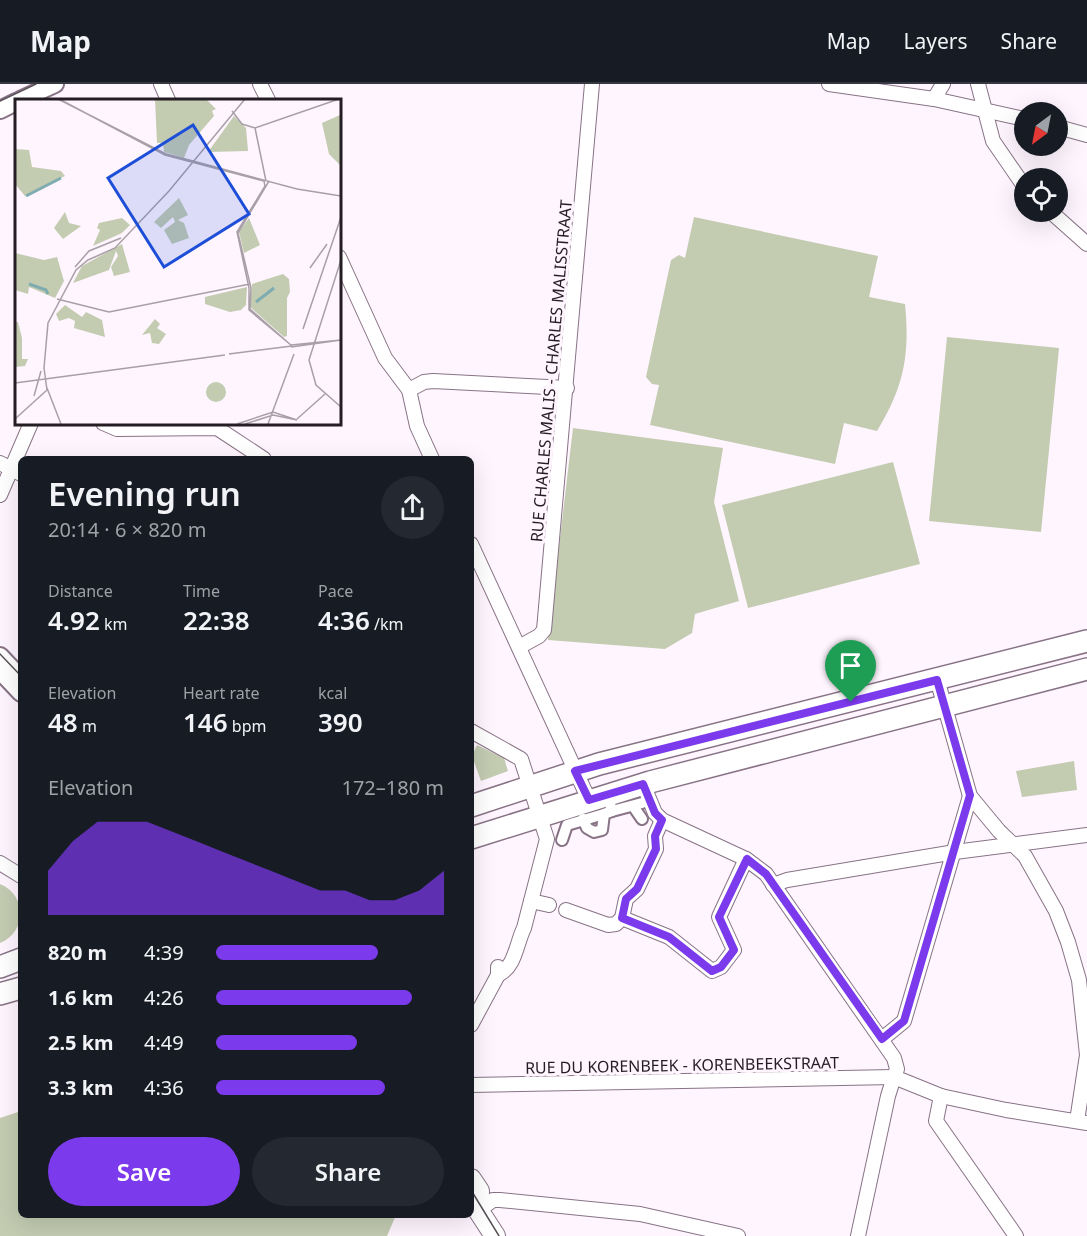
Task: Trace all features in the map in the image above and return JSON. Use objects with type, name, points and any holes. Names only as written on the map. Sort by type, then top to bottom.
[{"type":"main road","points":[[474,805],[575,771],[1087,641]]},
{"type":"main road","points":[[474,837],[539,816],[599,810],[944,705],[1087,669]]},
{"type":"main road","points":[[0,966],[18,960]]},
{"type":"main road","points":[[0,994],[18,989]]},
{"type":"main road","points":[[474,1184],[478,1191],[475,1205],[495,1236]]},
{"type":"street","points":[[22,99],[55,84]]},
{"type":"street","points":[[162,84],[168,99]]},
{"type":"street","points":[[260,84],[268,99]]},
{"type":"street","name":"RUE CHARLES MALIS - CHARLES MALISSTRAAT","points":[[519,647],[539,636],[544,630],[592,84]]},
{"type":"street","points":[[829,84],[934,99],[1014,116]]},
{"type":"street","points":[[934,99],[943,84]]},
{"type":"street","points":[[978,84],[993,141],[999,154],[1014,173]]},
{"type":"street","points":[[0,110],[15,102]]},
{"type":"street","points":[[1068,130],[1087,135]]},
{"type":"street","points":[[1062,222],[1087,244]]},
{"type":"street","points":[[340,259],[385,358],[409,390],[417,426],[431,456]]},
{"type":"street","points":[[409,390],[424,382],[433,381],[567,388]]},
{"type":"street","points":[[0,495],[31,424]]},
{"type":"street","points":[[105,424],[117,429],[217,428],[259,456]]},
{"type":"street","points":[[474,550],[575,771],[599,810],[567,825],[562,840]]},
{"type":"street","points":[[0,656],[18,675]]},
{"type":"street","points":[[0,671],[18,690]]},
{"type":"street","points":[[894,1077],[941,1096],[1006,1110],[1082,1122],[1087,1055],[1079,980],[1056,911],[1025,856],[970,795],[937,680]]},
{"type":"street","points":[[474,733],[521,759],[547,839],[519,939],[519,948],[505,972],[498,975],[474,1019]]},
{"type":"street","points":[[882,1039],[904,1021],[970,795]]},
{"type":"street","points":[[640,798],[642,819]]},
{"type":"street","points":[[640,798],[662,820],[758,865],[882,1039],[897,1069],[858,1236]]},
{"type":"street","points":[[566,910],[608,925],[616,924],[622,918],[626,899],[637,889],[656,849],[655,836],[662,820]]},
{"type":"street","points":[[773,885],[787,880],[955,852],[1087,835]]},
{"type":"street","points":[[622,918],[669,937],[712,971],[734,950],[719,917],[747,859]]},
{"type":"street","points":[[0,863],[18,874]]},
{"type":"street","points":[[531,901],[549,905]]},
{"type":"street","name":"RUE DU KORENBEEK - KORENBEEKSTRAAT","points":[[474,1085],[894,1077]]},
{"type":"street","points":[[941,1096],[936,1121],[1016,1236]]},
{"type":"street","points":[[475,1205],[500,1200],[594,1209],[672,1219],[738,1236]]},
{"type":"green space","points":[[694,217],[878,256],[869,297],[905,304],[907,339],[903,370],[893,400],[877,431],[844,423],[835,464],[650,425],[659,385],[652,384],[646,377],[671,260],[679,255],[685,258]]},
{"type":"green space","points":[[947,337],[1059,348],[1041,532],[929,521]]},
{"type":"green space","points":[[573,428],[723,448],[714,502],[739,601],[695,614],[692,633],[665,649],[548,640]]},
{"type":"green space","points":[[893,462],[920,564],[748,608],[722,505]]},
{"type":"green space","points":[[477,745],[504,758],[508,771],[481,781],[474,762]]},
{"type":"green space","points":[[1074,761],[1077,790],[1022,797],[1016,771]]},
{"type":"green space","points":[[0,884],[15,896],[18,903],[18,924],[9,938],[0,943]]},
{"type":"green space","points":[[18,1112],[18,1218],[395,1218],[387,1236],[0,1236],[0,1118]]},
{"type":"tram line","points":[[0,101],[36,84]]},
{"type":"tram line","points":[[0,654],[18,673]]},
{"type":"tram line","points":[[474,1195],[499,1236]]},
{"type":"route","points":[[937,680],[970,795],[904,1021],[882,1039],[766,874],[758,865],[747,859],[719,917],[734,950],[721,967],[712,971],[669,937],[622,918],[626,899],[637,889],[656,849],[655,836],[662,820],[655,813],[643,784],[589,800],[575,771],[851,702],[937,680]]}]
